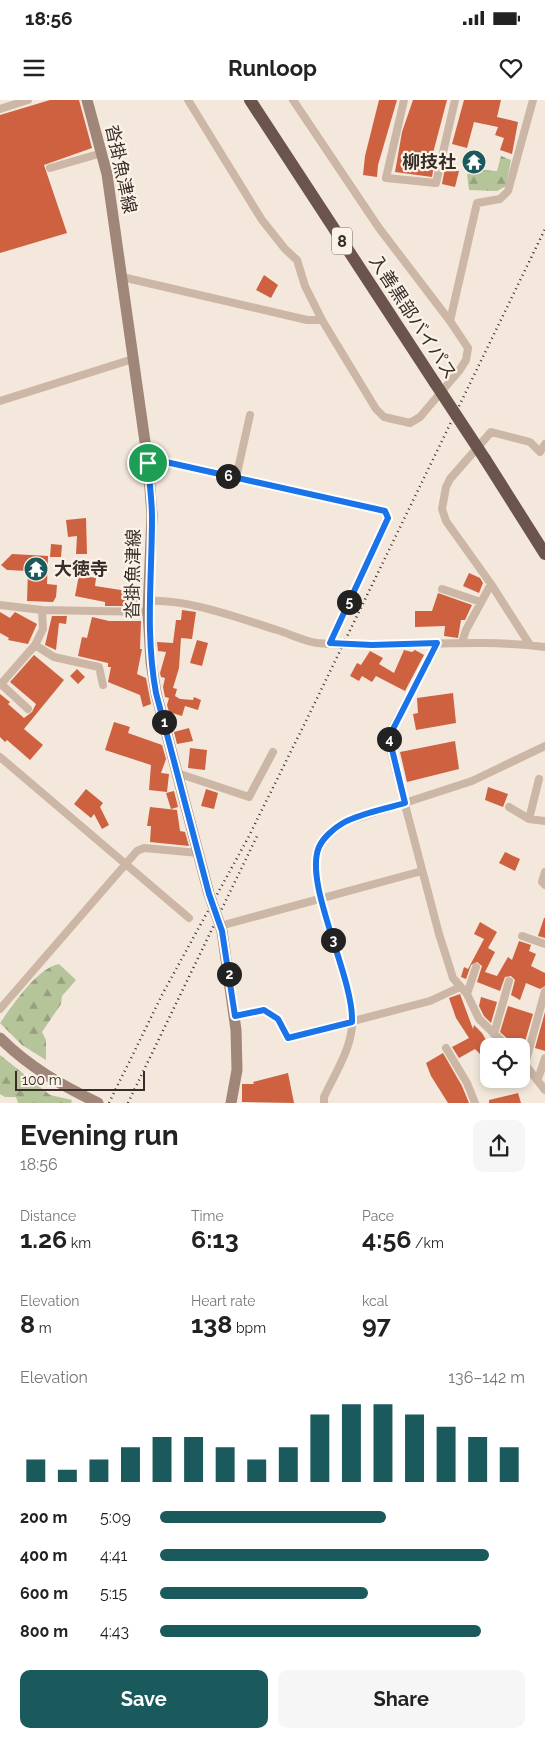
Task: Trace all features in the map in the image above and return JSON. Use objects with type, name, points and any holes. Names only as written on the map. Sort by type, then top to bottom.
[{"type":"highway","name":"入善黒部バイパス","points":[[250,100],[545,554]]},
{"type":"main road","name":"沓掛魚津線","points":[[87,100],[102,153],[110,191],[148,463],[152,515],[148,606],[150,662],[177,773],[220,926],[235,1016],[237,1070],[231,1103]]},
{"type":"main road","points":[[0,1038],[32,1067],[60,1084],[98,1103]]},
{"type":"street","points":[[0,109],[28,100]]},
{"type":"street","points":[[188,100],[262,220],[285,249],[297,260],[305,286],[322,320],[376,410],[384,417],[410,424],[420,417],[466,360],[468,348],[450,321],[379,228],[293,100]]},
{"type":"street","points":[[404,100],[386,178],[436,184],[455,100]]},
{"type":"street","points":[[450,321],[477,203],[500,198],[508,191],[533,100]]},
{"type":"street","points":[[50,168],[102,153]]},
{"type":"street","points":[[122,277],[307,320],[322,320]]},
{"type":"street","points":[[0,401],[134,359]]},
{"type":"street","points":[[236,478],[250,415]]},
{"type":"street","points":[[530,645],[446,521],[442,509],[446,487],[491,432],[530,442],[543,455]]},
{"type":"street","points":[[543,455],[545,444]]},
{"type":"street","points":[[148,463],[166,462],[385,511],[388,518],[330,643]]},
{"type":"street","points":[[462,642],[466,630],[490,584]]},
{"type":"street","points":[[442,588],[481,602]]},
{"type":"street","points":[[0,605],[42,610],[148,606],[166,600],[242,619],[316,642],[372,645],[462,642],[545,647]]},
{"type":"street","points":[[28,709],[0,685],[35,645],[43,629],[42,610]]},
{"type":"street","points":[[437,643],[389,737],[422,871],[453,978],[467,994],[479,1019],[498,1038]]},
{"type":"street","points":[[35,645],[54,657],[98,667],[103,685]]},
{"type":"street","points":[[324,1103],[324,1097],[349,1047],[352,1022],[346,984],[321,896],[316,868],[318,847],[330,832],[343,823],[472,781],[545,746]]},
{"type":"street","points":[[177,773],[250,797],[272,752]]},
{"type":"street","points":[[0,757],[189,918]]},
{"type":"street","points":[[529,818],[540,779]]},
{"type":"street","points":[[509,807],[529,818],[545,821]]},
{"type":"street","points":[[0,1009],[137,851],[144,848],[199,853]]},
{"type":"street","points":[[220,926],[321,896],[422,871]]},
{"type":"street","points":[[545,872],[542,882],[545,885]]},
{"type":"street","points":[[522,936],[545,944]]},
{"type":"street","points":[[467,994],[476,967]]},
{"type":"street","points":[[494,1034],[509,981]]},
{"type":"street","points":[[235,1016],[264,1010],[278,1019],[288,1038],[430,1001],[460,987]]},
{"type":"street","points":[[530,1040],[545,991]]},
{"type":"street","points":[[446,1048],[467,1083],[474,1103]]},
{"type":"street","points":[[538,1079],[545,1058]]},
{"type":"street","points":[[530,1070],[545,1090]]},
{"type":"green space","points":[[501,156],[511,160],[506,186],[497,191],[469,190],[467,174],[482,170],[497,171]]},
{"type":"green space","points":[[59,964],[76,980],[62,996],[61,1004],[42,1032],[46,1040],[46,1060],[22,1045],[0,1023],[19,997],[42,972]]},
{"type":"green space","points":[[0,1055],[50,1095],[72,1100],[71,1103],[18,1103],[16,1097],[5,1097],[0,1094]]},
{"type":"building","points":[[50,100],[79,100],[92,148],[44,165],[67,233],[0,253],[0,115]]},
{"type":"building","points":[[379,100],[397,100],[378,165],[377,177],[363,175],[365,156]]},
{"type":"building","points":[[413,100],[447,100],[433,153],[436,154],[432,177],[395,172],[402,132]]},
{"type":"building","points":[[464,100],[501,100],[497,117],[518,122],[512,154],[500,150],[504,138],[495,135],[498,127],[474,122],[467,148],[452,144]]},
{"type":"building","points":[[468,157],[480,158],[479,165],[468,165]]},
{"type":"building","points":[[445,168],[459,171],[455,187],[442,184]]},
{"type":"building","points":[[264,275],[278,285],[271,298],[256,290]]},
{"type":"building","points":[[86,518],[87,554],[76,554],[77,536],[68,537],[66,520]]},
{"type":"building","points":[[51,544],[62,545],[61,557],[50,557]]},
{"type":"building","points":[[12,554],[48,556],[47,584],[57,585],[56,597],[53,602],[27,601],[28,571],[7,570],[1,565]]},
{"type":"building","points":[[131,571],[142,571],[142,580],[131,580]]},
{"type":"building","points":[[469,573],[480,578],[483,583],[479,593],[463,586]]},
{"type":"building","points":[[79,575],[96,578],[95,586],[134,592],[133,598],[141,599],[139,605],[105,606],[105,602],[75,596]]},
{"type":"building","points":[[438,593],[472,605],[465,620],[461,620],[458,638],[444,636],[445,626],[415,627],[415,611],[432,611]]},
{"type":"building","points":[[182,610],[196,612],[192,639],[181,638],[179,668],[173,688],[177,689],[175,696],[180,699],[193,700],[194,697],[201,700],[198,710],[185,706],[182,716],[169,712],[167,705],[169,698],[165,697],[163,687],[165,678],[161,677],[160,673],[166,652],[158,651],[157,642],[173,643],[176,620],[181,620]]},
{"type":"building","points":[[0,612],[10,618],[15,612],[37,624],[28,644],[8,640],[9,638],[0,633]]},
{"type":"building","points":[[52,616],[67,616],[66,624],[59,623],[56,650],[45,645]]},
{"type":"building","points":[[92,617],[109,621],[141,621],[140,649],[142,649],[137,674],[146,678],[151,704],[143,707],[140,695],[108,682],[111,667],[108,667],[108,663],[78,656],[82,637],[87,638]]},
{"type":"building","points":[[197,640],[208,643],[202,666],[190,663]]},
{"type":"building","points":[[404,650],[412,652],[415,650],[424,655],[405,691],[376,676],[372,682],[362,676],[359,681],[350,676],[357,663],[361,665],[370,651],[383,658],[379,664],[394,673]]},
{"type":"building","points":[[34,655],[64,680],[24,729],[43,745],[30,760],[7,740],[5,742],[0,737],[0,694],[24,718],[32,712],[36,704],[10,682]]},
{"type":"building","points":[[77,669],[85,677],[78,684],[70,676]]},
{"type":"building","points":[[453,693],[456,723],[416,730],[413,714],[418,713],[417,698]]},
{"type":"building","points":[[114,722],[130,727],[128,733],[162,745],[166,759],[161,773],[169,774],[167,792],[149,790],[151,765],[105,750]]},
{"type":"building","points":[[189,728],[193,741],[177,744],[174,732]]},
{"type":"building","points":[[455,741],[459,769],[407,782],[400,752]]},
{"type":"building","points":[[190,748],[207,750],[205,770],[188,768]]},
{"type":"building","points":[[488,787],[508,794],[503,807],[485,800]]},
{"type":"building","points":[[86,789],[103,803],[100,807],[109,825],[102,829],[94,814],[91,818],[74,804]]},
{"type":"building","points":[[206,789],[218,793],[214,809],[201,806]]},
{"type":"building","points":[[174,791],[178,807],[171,809],[166,793]]},
{"type":"building","points":[[150,807],[177,810],[180,831],[185,832],[189,846],[150,842],[151,826],[147,826]]},
{"type":"building","points":[[505,852],[520,859],[515,871],[499,863]]},
{"type":"building","points":[[545,918],[545,938],[538,936]]},
{"type":"building","points":[[480,922],[497,932],[488,948],[495,952],[485,972],[497,976],[508,957],[512,960],[519,941],[531,945],[529,951],[536,954],[531,966],[545,973],[545,986],[540,989],[526,983],[520,1000],[511,995],[515,980],[511,976],[505,977],[500,991],[477,982],[482,966],[477,962],[471,965],[466,979],[461,977],[464,967],[468,969],[484,939],[474,934]]},
{"type":"building","points":[[460,994],[473,1029],[474,1025],[485,1038],[480,1038],[480,1054],[475,1049],[459,1058],[452,1047],[469,1038],[456,1018],[449,998]]},
{"type":"building","points":[[481,997],[497,1002],[491,1023],[484,1016],[479,1006]]},
{"type":"building","points":[[508,1006],[533,1014],[526,1038],[507,1038],[500,1032]]},
{"type":"building","points":[[545,1012],[545,1051],[535,1048]]},
{"type":"building","points":[[443,1053],[462,1086],[469,1103],[448,1103],[431,1076],[426,1063]]},
{"type":"building","points":[[288,1073],[294,1103],[242,1102],[242,1084],[254,1084],[253,1082]]},
{"type":"building","points":[[518,1093],[521,1103],[489,1103],[489,1100]]},
{"type":"railway","points":[[109,1103],[163,993],[248,838],[545,229]]},
{"type":"railway","points":[[128,1103],[257,836]]},
{"type":"place","name":"柳技社","points":[[474,162]]},
{"type":"place","name":"大徳寺","points":[[36,569]]},
{"type":"route","points":[[166,462],[385,511],[388,518],[330,643],[372,645],[437,643],[389,737],[388,744],[405,803],[343,823],[330,832],[318,847],[316,868],[321,896],[346,984],[352,1022],[288,1038],[284,1034],[281,1022],[264,1010],[260,1009],[235,1016],[222,931],[209,894],[156,693],[150,662],[148,612],[152,515],[148,463],[166,462]]}]
